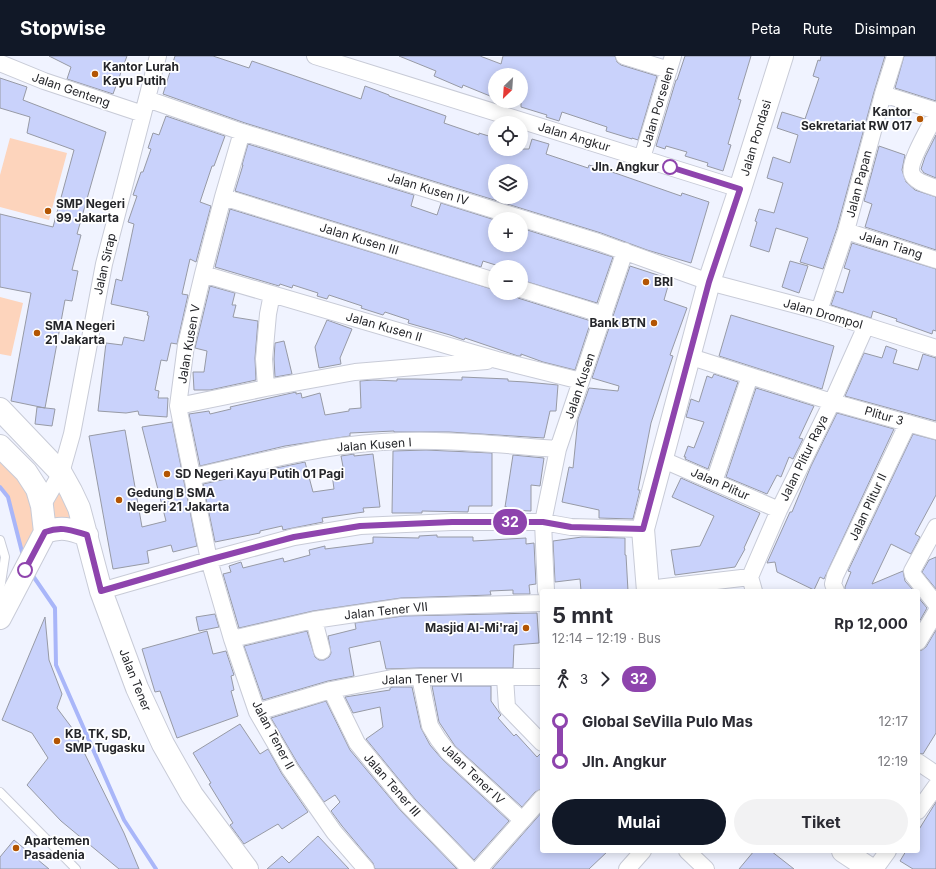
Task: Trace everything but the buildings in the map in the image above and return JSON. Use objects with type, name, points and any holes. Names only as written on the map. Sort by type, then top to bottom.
[{"type":"street","name":"Jalan Sirap","points":[[42,506],[61,473],[72,434],[104,264],[158,56]]},
{"type":"street","name":"Jalan Angkur","points":[[315,56],[333,59],[740,189]]},
{"type":"street","points":[[624,56],[671,63]]},
{"type":"street","name":"Jalan Pondasi","points":[[648,589],[643,529],[709,282],[782,56]]},
{"type":"street","name":"Jalan Papan","points":[[819,312],[846,231],[882,94],[895,56]]},
{"type":"street","name":"Jalan Genteng","points":[[0,63],[44,81],[145,107]]},
{"type":"street","name":"Jalan Porselen","points":[[642,158],[671,63]]},
{"type":"street","points":[[882,94],[936,113],[913,160],[911,168],[912,174],[916,179],[936,188]]},
{"type":"street","name":"Jalan Kusen IV","points":[[145,107],[242,132],[598,242],[709,282]]},
{"type":"street","name":"Jalan Kusen V","points":[[208,560],[178,406],[186,345],[202,274],[242,132]]},
{"type":"street","name":"Jalan Kusen III","points":[[223,197],[488,279]]},
{"type":"street","name":"Jalan Tiang","points":[[846,231],[936,260]]},
{"type":"street","name":"Jalan Kusen","points":[[546,589],[543,522],[558,449],[625,252]]},
{"type":"street","name":"Jalan Kusen II","points":[[202,274],[497,360],[581,380]]},
{"type":"street","name":"Jalan Drompol","points":[[709,282],[819,312],[936,348]]},
{"type":"street","points":[[528,291],[604,315]]},
{"type":"street","points":[[266,388],[264,359],[268,314],[272,294]]},
{"type":"street","name":"Jalan Plitur Raya","points":[[752,584],[779,510],[832,402],[866,326]]},
{"type":"street","name":"Plitur 3","points":[[688,356],[832,402],[936,431]]},
{"type":"street","name":"Jalan Kusen II","points":[[178,406],[355,372],[497,360]]},
{"type":"street","points":[[714,482],[750,376]]},
{"type":"street","name":"Jalan Tener","points":[[0,409],[61,473],[79,508],[101,591],[136,688],[163,744],[192,795],[246,869]]},
{"type":"street","name":"Jalan Plitur II","points":[[835,589],[833,584],[835,576],[908,423]]},
{"type":"street","name":"Jalan Kusen I","points":[[192,477],[315,450],[383,442],[453,442],[558,449]]},
{"type":"street","points":[[0,446],[26,472],[37,489],[42,506],[44,534],[0,618]]},
{"type":"street","name":"Jalan Plitur","points":[[661,459],[779,510]]},
{"type":"street","points":[[101,591],[294,537],[360,526],[452,522],[543,522],[571,527],[643,529]]},
{"type":"street","points":[[936,527],[912,571],[913,575],[936,604]]},
{"type":"street","points":[[44,534],[56,528],[67,528],[87,535]]},
{"type":"street","name":"Jalan Tener II","points":[[208,560],[257,712],[290,769],[334,832],[366,869]]},
{"type":"street","points":[[665,589],[752,584]]},
{"type":"street","name":"Jalan Tener VII","points":[[232,638],[314,620],[402,607],[540,603]]},
{"type":"street","points":[[920,639],[936,612]]},
{"type":"street","points":[[314,620],[322,651]]},
{"type":"street","name":"Jalan Tener IV","points":[[420,677],[430,726],[438,739],[448,752],[522,820]]},
{"type":"street","name":"Jalan Tener VI","points":[[257,712],[331,690],[392,678],[540,677]]},
{"type":"street","points":[[506,678],[507,707],[540,741]]},
{"type":"street","name":"Jalan Tener III","points":[[331,690],[357,743],[408,805],[470,869]]},
{"type":"street","points":[[920,763],[936,774]]},
{"type":"street","points":[[920,808],[936,786]]},
{"type":"street","points":[[478,869],[540,800]]},
{"type":"street","points":[[628,869],[641,853]]},
{"type":"street","points":[[689,853],[706,869]]},
{"type":"street","points":[[846,853],[870,869]]},
{"type":"street","points":[[875,869],[887,853]]},
{"type":"lane","points":[[0,540],[5,557],[0,590]]},
{"type":"lane","points":[[0,792],[76,869]]},
{"type":"shaded area","points":[[10,138],[67,153],[49,220],[0,207],[0,175]]},
{"type":"shaded area","points":[[0,297],[23,303],[11,356],[0,354]]},
{"type":"shaded area","points":[[0,446],[37,489],[61,473],[87,535],[56,528],[27,566],[8,497],[0,487]]},
{"type":"waterway","points":[[0,487],[8,497],[23,556]]},
{"type":"waterway","points":[[31,573],[55,608],[56,665],[124,820],[156,869]]},
{"type":"bus line","name":"32","points":[[25,570],[45,532],[56,528],[67,528],[87,535],[101,591],[294,537],[360,526],[452,522],[543,522],[571,527],[643,529],[709,282],[740,189],[670,167]]},
{"type":"place","name":"Kantor Lurah Kayu Putih","points":[[95,74]]},
{"type":"place","name":"Kantor Sekretariat RW 017","points":[[920,119]]},
{"type":"place","name":"Jln. Angkur","points":[[670,167]]},
{"type":"place","name":"SMP Negeri 99 Jakarta","points":[[48,211]]},
{"type":"place","name":"BRI","points":[[646,282]]},
{"type":"place","name":"Bank BTN","points":[[654,323]]},
{"type":"place","name":"SMA Negeri 21 Jakarta","points":[[37,333]]},
{"type":"place","name":"SD Negeri Kayu Putih 01 Pagi","points":[[167,474]]},
{"type":"place","name":"Gedung B SMA Negeri 21 Jakarta","points":[[119,500]]},
{"type":"place","name":"Masjid Al-Mi'raj","points":[[526,628]]},
{"type":"place","name":"KB, TK, SD, SMP Tugasku","points":[[57,741]]},
{"type":"place","name":"Apartemen Pasadenia","points":[[16,848]]}]
